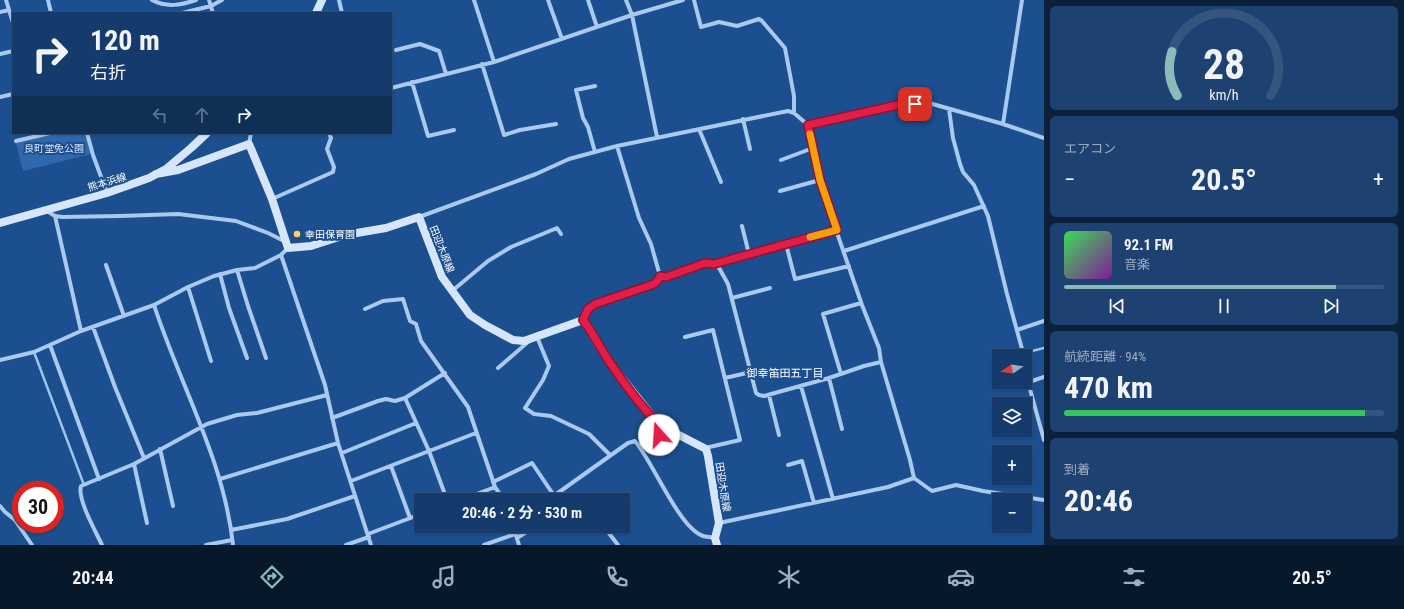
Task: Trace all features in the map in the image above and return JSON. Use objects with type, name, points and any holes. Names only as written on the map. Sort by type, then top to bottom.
[{"type":"main road","points":[[316,12],[322,0]]},
{"type":"main road","name":"熊本浜線","points":[[0,223],[107,193],[149,178],[166,169],[205,134]]},
{"type":"main road","points":[[156,174],[178,170],[250,144],[272,199],[286,245]]},
{"type":"main road","name":"田迎木原線","points":[[286,245],[311,246],[346,235],[386,228],[419,217],[442,278],[470,315],[485,325],[513,340],[524,341],[576,321],[583,320]]},
{"type":"main road","points":[[583,320],[613,367],[661,427],[704,448]]},
{"type":"main road","name":"田迎木原線","points":[[704,448],[708,456],[719,523],[716,541]]},
{"type":"street","points":[[6,0],[12,20]]},
{"type":"street","points":[[48,0],[51,12]]},
{"type":"street","points":[[152,0],[157,3],[175,5],[196,0]]},
{"type":"street","points":[[209,0],[213,12]]},
{"type":"street","points":[[186,12],[211,6],[222,0]]},
{"type":"street","points":[[339,0],[342,12]]},
{"type":"street","points":[[474,0],[494,62]]},
{"type":"street","points":[[548,0],[562,39]]},
{"type":"street","points":[[588,0],[597,27]]},
{"type":"street","points":[[626,0],[632,15],[657,138]]},
{"type":"street","points":[[392,88],[494,62],[632,15],[683,0]]},
{"type":"street","points":[[694,0],[700,27],[719,22],[737,26],[759,19],[762,21],[785,48],[794,96],[794,113]]},
{"type":"street","points":[[1003,124],[1022,0]]},
{"type":"street","points":[[0,12],[9,10]]},
{"type":"street","points":[[396,50],[420,44],[439,51],[446,74]]},
{"type":"street","points":[[0,54],[12,51]]},
{"type":"street","points":[[482,64],[504,135],[520,130],[556,124]]},
{"type":"street","points":[[412,82],[428,136],[454,130]]},
{"type":"street","points":[[595,86],[576,90],[583,118],[588,127],[595,152]]},
{"type":"street","points":[[0,97],[12,94]]},
{"type":"street","points":[[808,125],[902,104],[929,103],[1043,136]]},
{"type":"street","points":[[949,109],[953,138],[960,164],[963,172],[974,185],[988,216],[1022,349]]},
{"type":"street","points":[[419,217],[536,174],[569,159],[617,146],[743,119],[788,111],[794,113],[808,125],[820,180],[861,303],[879,348],[881,362],[914,478],[932,491],[956,485],[983,491],[1044,500]]},
{"type":"street","points":[[743,119],[750,149]]},
{"type":"street","points":[[699,129],[721,182]]},
{"type":"street","points":[[16,142],[46,134]]},
{"type":"street","points":[[87,134],[93,156],[107,193]]},
{"type":"street","points":[[250,144],[251,134]]},
{"type":"street","points":[[272,199],[333,172],[334,167],[326,149],[331,138],[329,134]]},
{"type":"street","points":[[583,320],[588,309],[595,304],[654,284],[660,276],[651,244],[639,218],[617,146]]},
{"type":"street","points":[[782,160],[813,148]]},
{"type":"street","points":[[780,192],[820,180]]},
{"type":"street","points":[[844,251],[984,206]]},
{"type":"street","points":[[0,360],[34,352],[81,331],[154,305],[188,287],[220,274],[255,268],[281,255],[286,245],[268,233],[236,221],[178,214],[55,216],[47,210]]},
{"type":"street","points":[[55,216],[81,331]]},
{"type":"street","points":[[742,226],[749,254]]},
{"type":"street","points":[[452,291],[488,261],[511,247],[557,228],[561,234]]},
{"type":"street","points":[[660,276],[666,277],[705,263],[714,264],[837,230]]},
{"type":"street","points":[[786,244],[795,280],[849,266]]},
{"type":"street","points":[[281,255],[327,394],[338,443],[371,545]]},
{"type":"street","points":[[714,264],[718,266],[728,284],[756,393],[759,395],[764,396],[801,386],[881,362]]},
{"type":"street","points":[[106,265],[124,316]]},
{"type":"street","points":[[237,270],[266,358]]},
{"type":"street","points":[[220,274],[229,308],[247,358]]},
{"type":"street","points":[[188,287],[211,361]]},
{"type":"street","points":[[732,298],[770,288]]},
{"type":"street","points":[[365,309],[383,301],[403,300],[410,320],[416,324],[421,341],[445,373],[456,393],[468,407],[493,482],[499,493]]},
{"type":"street","points":[[841,374],[823,314],[861,303]]},
{"type":"street","points":[[154,305],[202,427],[220,479],[231,530],[232,543],[206,545]]},
{"type":"street","points":[[1017,330],[1044,322]]},
{"type":"street","points":[[93,327],[115,387],[144,458]]},
{"type":"street","points":[[685,337],[714,330],[740,440],[704,448]]},
{"type":"street","points":[[498,368],[535,338],[549,366],[543,380],[525,408],[534,414],[551,416],[589,434],[610,455]]},
{"type":"street","points":[[50,345],[99,478]]},
{"type":"street","points":[[725,378],[751,372]]},
{"type":"street","points":[[332,418],[378,401],[386,399],[395,401],[405,398],[445,373]]},
{"type":"street","points":[[1032,381],[1044,377]]},
{"type":"street","points":[[829,378],[842,429]]},
{"type":"street","points":[[801,386],[833,499]]},
{"type":"street","points":[[1031,389],[1044,440]]},
{"type":"street","points":[[102,545],[82,500],[79,491],[81,486],[134,464],[207,424],[238,415],[257,414],[327,394]]},
{"type":"street","points":[[769,394],[779,435]]},
{"type":"street","points":[[405,398],[429,451],[444,493]]},
{"type":"street","points":[[342,453],[416,423]]},
{"type":"street","points":[[639,445],[653,440],[659,435],[661,427]]},
{"type":"street","points":[[351,481],[476,433]]},
{"type":"street","points":[[558,493],[610,455],[628,443],[635,441],[639,445],[683,519],[694,530],[703,536],[716,541]]},
{"type":"street","points":[[220,479],[338,443]]},
{"type":"street","points":[[160,449],[173,506]]},
{"type":"street","points":[[788,464],[802,461],[814,503]]},
{"type":"street","points":[[493,482],[532,463],[554,493]]},
{"type":"street","points":[[134,464],[147,523]]},
{"type":"street","points":[[391,466],[410,518]]},
{"type":"street","points":[[719,523],[888,487],[914,478]]},
{"type":"street","points":[[479,493],[495,487]]},
{"type":"street","points":[[231,530],[287,519],[355,496]]},
{"type":"street","points":[[0,506],[15,520],[32,545]]},
{"type":"street","points":[[346,545],[414,517]]},
{"type":"street","points":[[515,533],[519,545]]},
{"type":"street","points":[[484,545],[522,533]]},
{"type":"street","points":[[609,533],[618,545]]},
{"type":"green space","name":"良町堂免公園","points":[[52,134],[86,134],[91,154],[23,171],[16,143]]},
{"type":"waterway","points":[[1032,351],[1044,348]]},
{"type":"waterway","points":[[34,352],[84,485]]},
{"type":"slow traffic","points":[[810,134],[820,180],[837,230],[810,237]]},
{"type":"place","name":"幸田保育園","points":[[297,234]]},
{"type":"district","name":"御幸笛田五丁目","points":[[785,373]]},
{"type":"route","points":[[659,435],[661,427],[652,418],[613,367],[583,320],[588,309],[595,304],[654,284],[660,276],[666,277],[705,263],[714,264],[837,230],[820,180],[808,125],[902,104],[915,104]]}]
